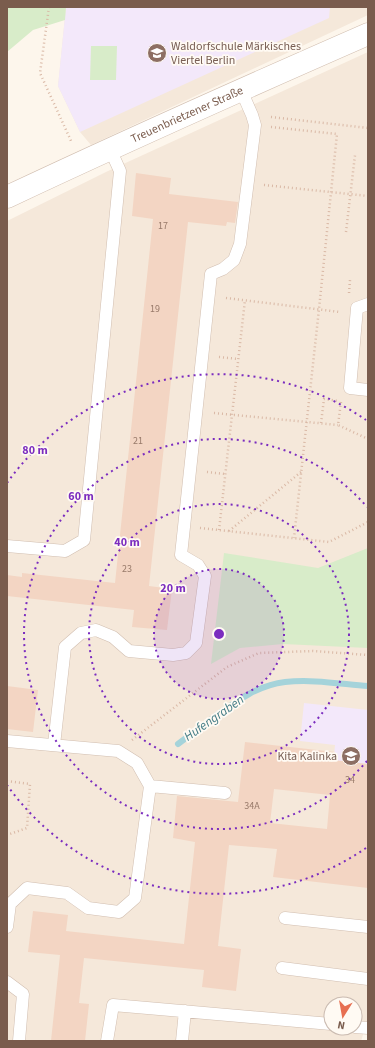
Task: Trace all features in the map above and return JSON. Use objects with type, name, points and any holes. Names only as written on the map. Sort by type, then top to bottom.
[{"type":"street","name":"Treuenbrietzener Straße","points":[[7,198],[110,149],[368,34]]},
{"type":"lane","points":[[54,745],[65,647],[81,633],[96,630],[113,636],[129,651],[172,655],[186,653],[196,643],[205,576],[198,565],[181,555],[211,274],[223,269],[234,260],[240,244],[253,120],[241,90]]},
{"type":"lane","points":[[7,546],[65,551],[84,540],[120,171],[110,149]]},
{"type":"lane","points":[[368,304],[357,308],[350,388],[368,390]]},
{"type":"lane","points":[[7,741],[118,751],[137,763],[150,786],[135,898],[119,912],[88,908],[67,893],[27,888],[10,904],[7,927]]},
{"type":"lane","points":[[150,786],[225,793]]},
{"type":"lane","points":[[285,918],[368,927]]},
{"type":"lane","points":[[282,968],[368,979]]},
{"type":"lane","points":[[7,982],[23,994],[19,1041]]},
{"type":"lane","points":[[107,1041],[113,1005],[323,1023]]},
{"type":"lane","points":[[182,1041],[185,1011]]},
{"type":"path","points":[[49,7],[40,73],[72,142]]},
{"type":"path","points":[[253,120],[368,128]]},
{"type":"path","points":[[253,120],[337,134],[294,538]]},
{"type":"path","points":[[346,232],[355,155]]},
{"type":"path","points":[[247,183],[368,196]]},
{"type":"path","points":[[209,296],[331,311]]},
{"type":"path","points":[[219,530],[245,300]]},
{"type":"path","points":[[321,423],[324,399],[334,400]]},
{"type":"path","points":[[338,425],[342,401]]},
{"type":"path","points":[[196,412],[338,425],[368,439]]},
{"type":"path","points":[[228,531],[301,472]]},
{"type":"path","points":[[184,526],[329,542],[368,522]]},
{"type":"path","points":[[118,751],[227,667],[259,653],[313,651],[368,655]]},
{"type":"path","points":[[7,781],[30,784],[27,828],[7,835]]},
{"type":"shaded area","name":"Waldorfschule Märkisches Viertel Berlin","points":[[66,7],[368,7],[368,15],[91,145],[80,132],[58,86]]},
{"type":"shaded area","name":"Waldorfschule Märkisches Viertel Berlin","points":[[66,7],[330,7],[329,18],[80,132],[58,86]]},
{"type":"shaded area","points":[[368,52],[368,1019],[363,1035],[363,996],[323,996],[323,1036],[363,1036],[361,1041],[7,1041],[7,221],[108,171]]},
{"type":"shaded area","name":"Kita Kalinka","points":[[304,703],[368,710],[368,804],[330,800],[335,745],[300,741]]},
{"type":"green space","points":[[7,7],[66,7],[65,20],[33,30],[7,52]]},
{"type":"green space","points":[[91,46],[117,46],[116,80],[90,80]]},
{"type":"green space","points":[[368,548],[368,648],[283,644],[240,648],[211,664],[224,553],[318,568]]},
{"type":"building","points":[[136,173],[171,178],[169,194],[238,202],[235,223],[227,222],[226,226],[188,222],[149,586],[172,589],[167,630],[132,627],[134,610],[7,596],[7,575],[22,577],[22,573],[115,583],[153,219],[132,216]]},
{"type":"building","points":[[7,686],[38,690],[33,732],[7,729]]},
{"type":"building","points":[[245,742],[335,752],[334,760],[368,764],[368,888],[273,877],[277,849],[229,845],[218,946],[241,949],[236,991],[202,987],[204,970],[84,958],[79,1003],[89,1004],[85,1041],[51,1041],[60,955],[28,952],[33,911],[68,915],[66,931],[184,944],[195,842],[173,838],[177,796],[238,802]],"holes":[[[274,789],[330,795],[327,829],[270,823]]]},
{"type":"waterway","name":"Hufengraben","points":[[178,744],[233,704],[266,686],[295,681],[368,686]]},
{"type":"place","name":"Waldorfschule Märkisches Viertel Berlin","points":[[157,53]]},
{"type":"place","name":"Kita Kalinka","points":[[351,756]]}]
